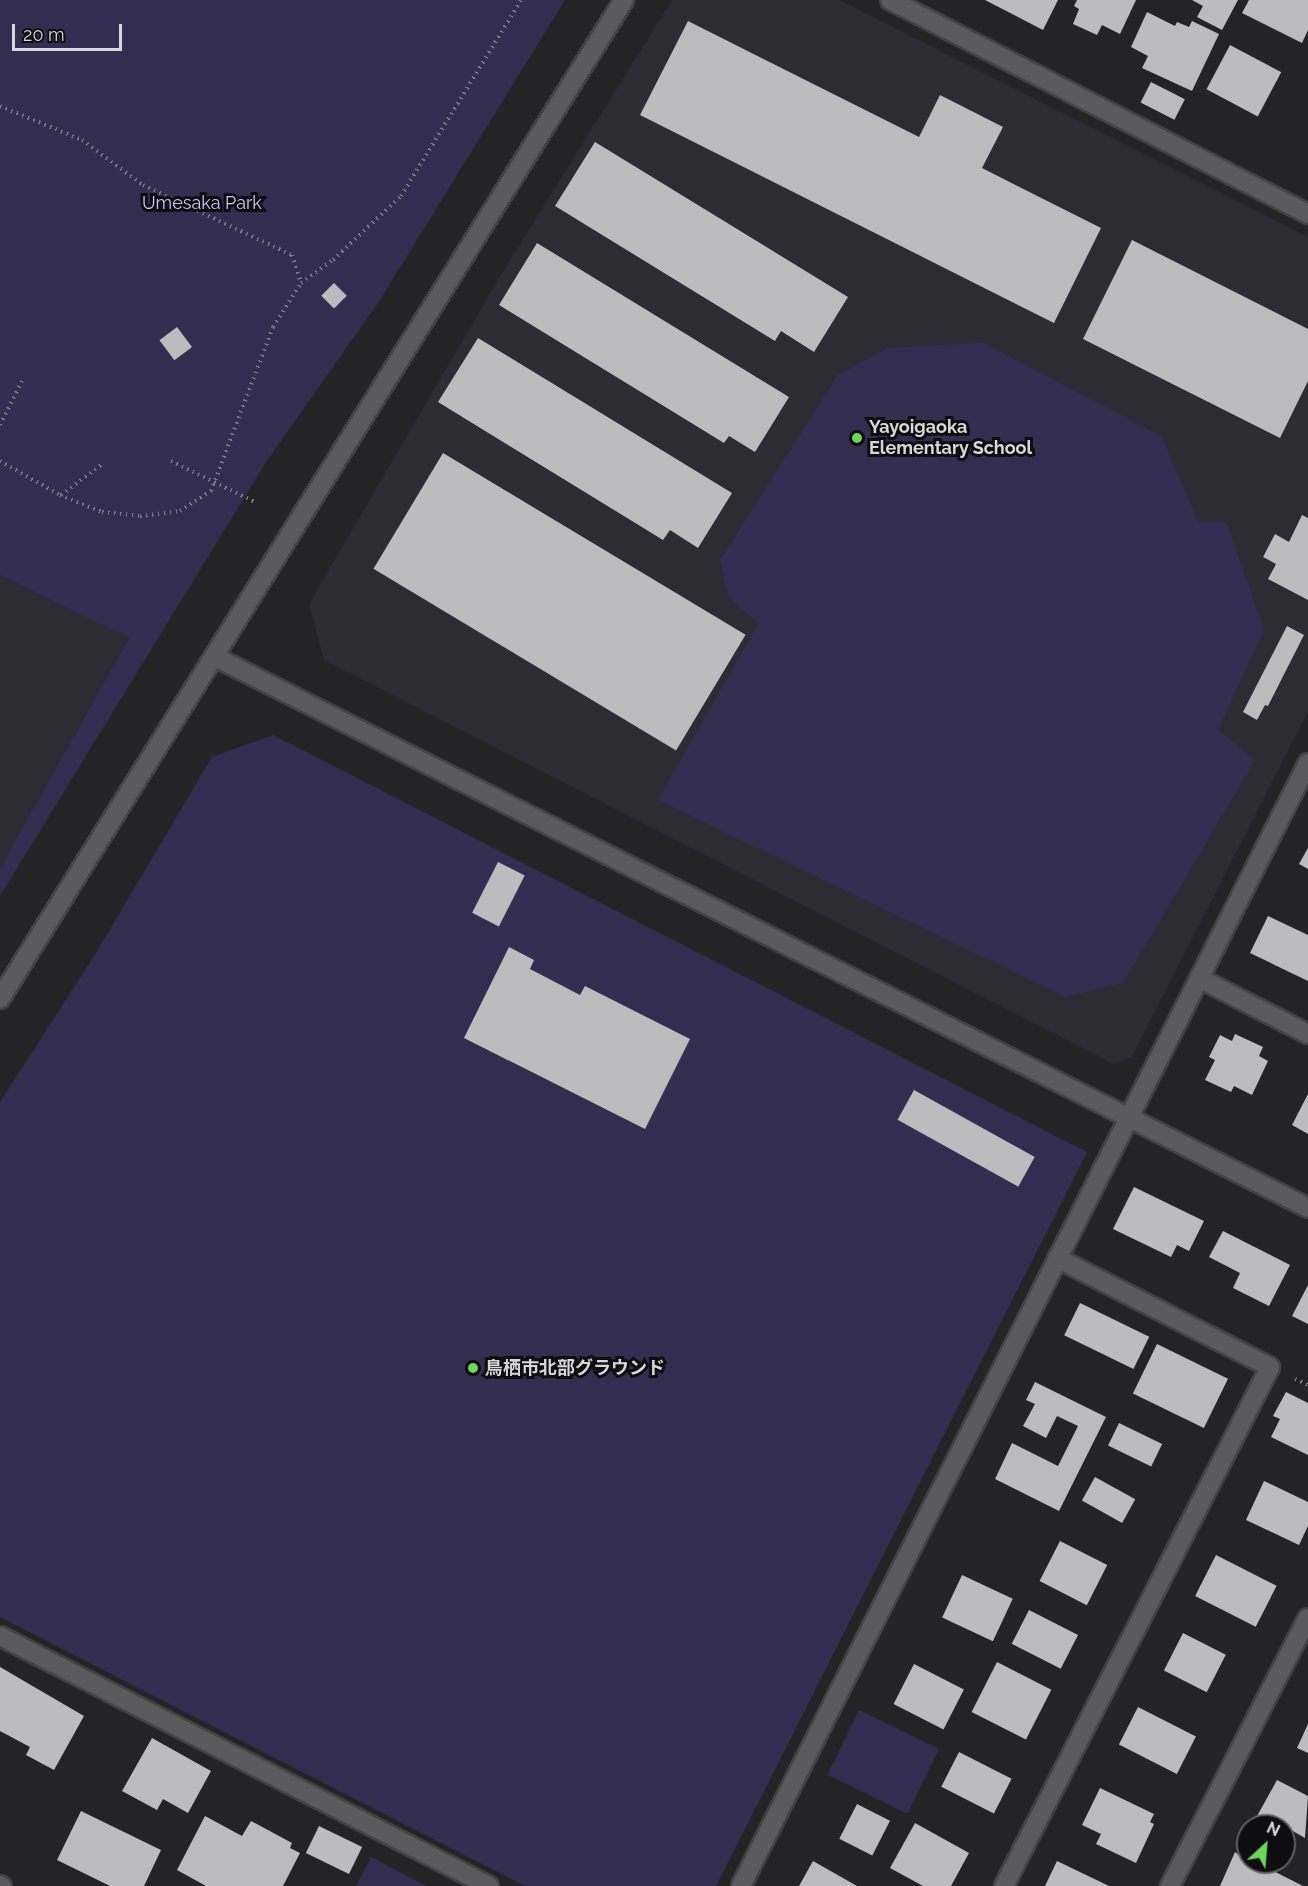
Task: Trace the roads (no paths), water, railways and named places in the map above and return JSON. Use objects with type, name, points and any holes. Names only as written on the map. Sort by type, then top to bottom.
[{"type":"street","points":[[0,999],[217,658],[624,0]]},
{"type":"street","points":[[890,0],[1308,214]]},
{"type":"street","points":[[217,658],[1308,1208]]},
{"type":"street","points":[[741,1886],[1308,763]]},
{"type":"street","points":[[1199,978],[1308,1034]]},
{"type":"street","points":[[1004,1886],[1270,1366],[1057,1258]]},
{"type":"street","points":[[1170,1886],[1308,1618]]},
{"type":"street","points":[[0,1636],[489,1886]]},
{"type":"place","name":"Yayoigaoka Elementary School","points":[[857,438]]},
{"type":"place","name":"鳥栖市北部グラウンド","points":[[473,1368]]},
{"type":"park label","name":"Umesaka Park","points":[[202,203]]}]
